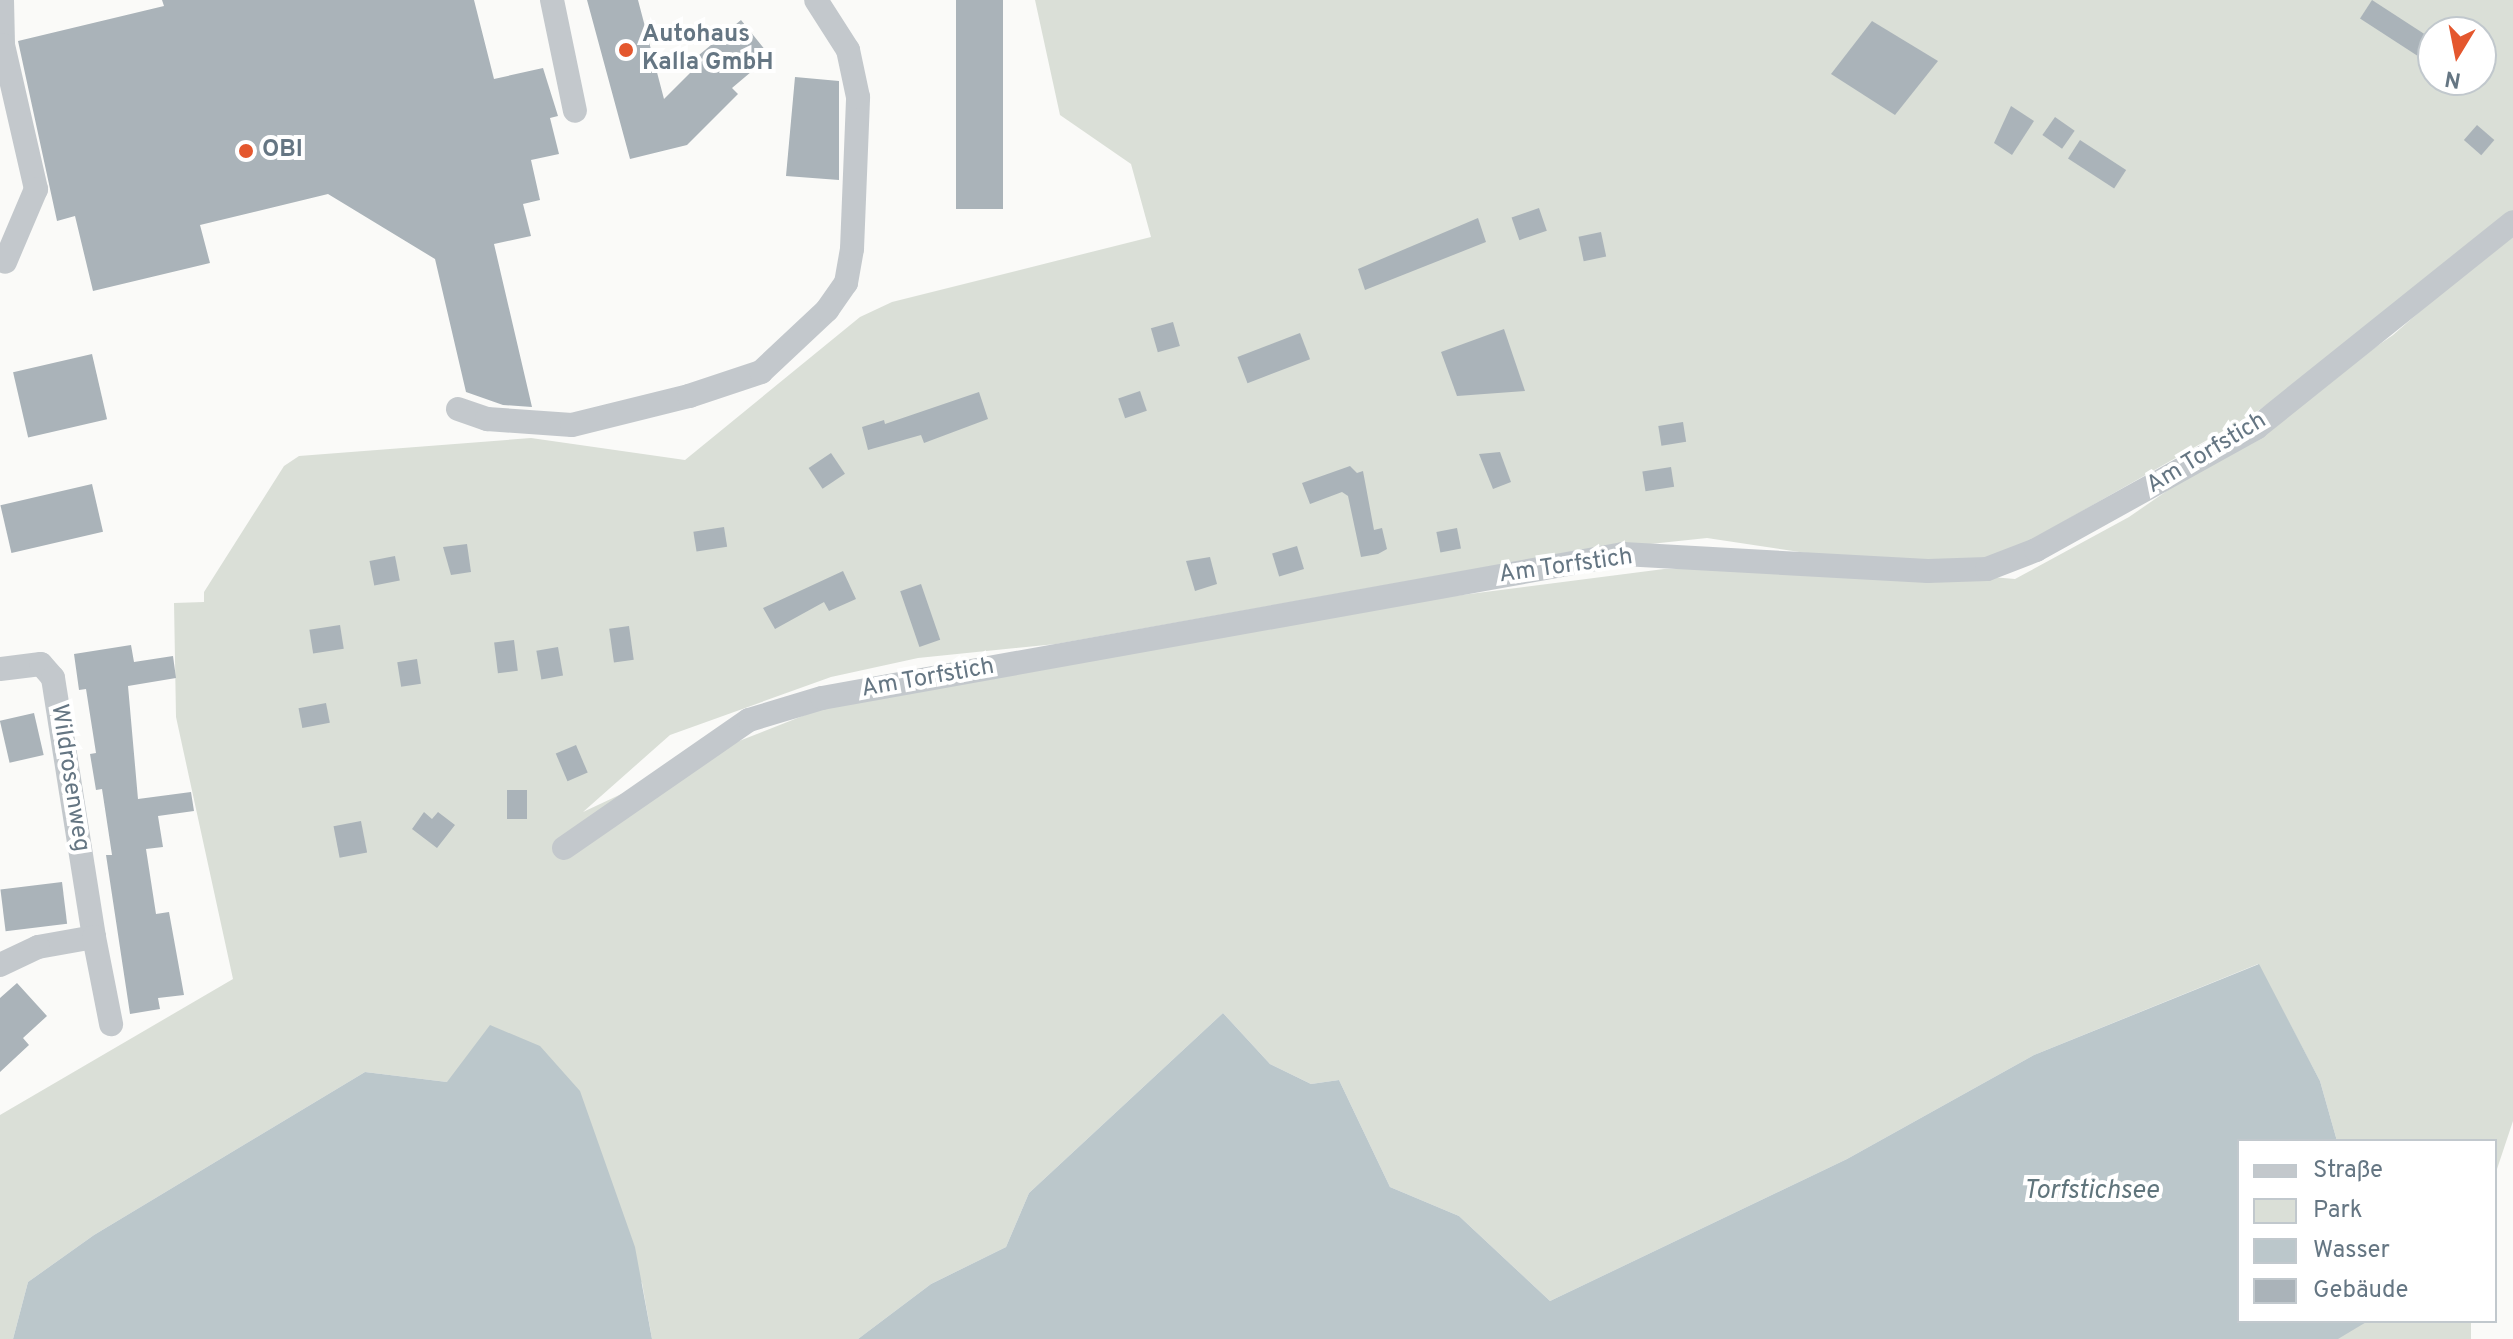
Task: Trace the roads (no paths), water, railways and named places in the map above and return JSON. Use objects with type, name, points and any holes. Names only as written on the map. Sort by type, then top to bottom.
[{"type":"street","points":[[2,0],[3,45],[36,189],[5,262]]},
{"type":"street","points":[[552,0],[575,111]]},
{"type":"street","points":[[458,409],[487,419],[572,425],[689,396],[761,372],[827,310],[846,283],[852,249],[858,97],[848,50],[816,0]]},
{"type":"street","name":"Am Torfstich","points":[[564,848],[749,720],[822,698],[1623,554],[1928,571],[1987,569],[2036,550],[2256,428],[2513,222]]},
{"type":"street","name":"Wildrosenweg","points":[[0,669],[27,662],[41,664],[53,678],[111,1024]]},
{"type":"street","points":[[0,965],[38,947],[94,937]]},
{"type":"water","name":"Torfstichsee","points":[[2259,964],[2320,1081],[2336,1139],[2237,1139],[2237,1323],[2365,1323],[2338,1339],[858,1339],[931,1284],[1006,1247],[1029,1193],[1223,1013],[1270,1064],[1311,1084],[1339,1080],[1390,1187],[1459,1216],[1550,1301],[1847,1159],[2034,1055]]},
{"type":"water","points":[[490,1025],[540,1046],[580,1091],[635,1247],[652,1339],[13,1339],[28,1282],[94,1235],[365,1072],[447,1082]]},
{"type":"place","name":"Autohaus Kalla GmbH","points":[[626,50]]},
{"type":"place","name":"OBI","points":[[246,151]]}]
